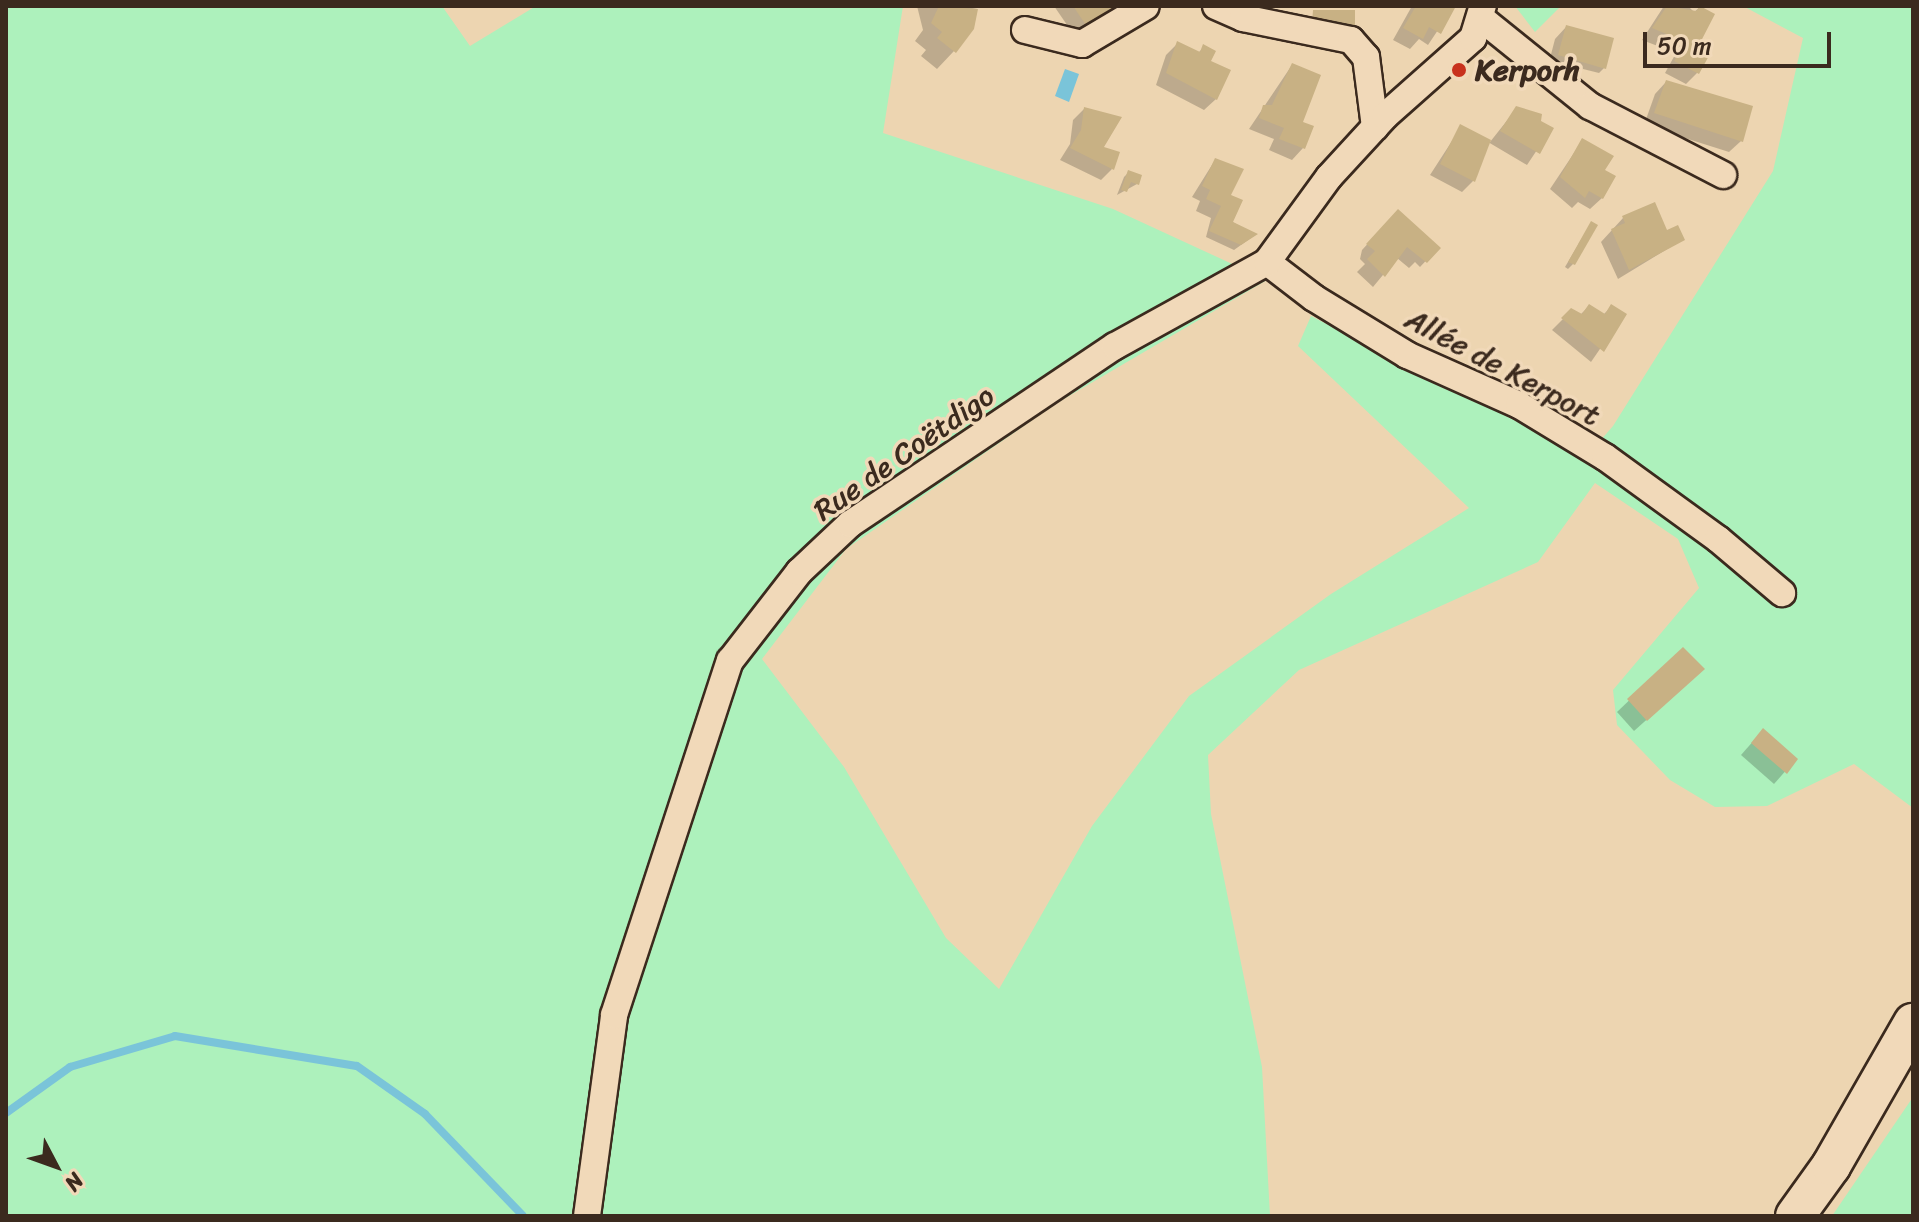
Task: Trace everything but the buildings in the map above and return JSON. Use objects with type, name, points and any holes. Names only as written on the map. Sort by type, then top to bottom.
[{"type":"main road","points":[[1795,1216],[1831,1166],[1913,1023]]},
{"type":"street","points":[[1025,30],[1082,44],[1146,6]]},
{"type":"street","points":[[1216,6],[1243,18],[1351,40],[1366,57],[1375,127]]},
{"type":"street","points":[[1483,13],[1590,106],[1723,175]]},
{"type":"street","name":"Rue de Coëtdigo","points":[[587,1216],[614,1015],[730,661],[799,572],[850,524],[1115,346],[1267,262],[1329,177],[1375,127],[1454,59],[1483,13]]},
{"type":"street","name":"Allée de Kerport","points":[[1267,262],[1407,355],[1519,405],[1605,457],[1718,539],[1782,593]]},
{"type":"green space","points":[[6,6],[442,6],[470,46],[536,6],[903,6],[883,133],[1113,209],[1267,280],[1057,403],[846,549],[762,659],[844,767],[946,938],[999,989],[1092,826],[1189,696],[1331,594],[1469,508],[1298,346],[1311,316],[1586,457],[1613,426],[1773,171],[1803,38],[1743,6],[1913,6],[1913,808],[1854,764],[1767,806],[1715,807],[1670,780],[1617,725],[1613,690],[1699,588],[1678,539],[1595,483],[1538,562],[1299,670],[1208,755],[1211,814],[1262,1067],[1270,1216],[6,1216]]},
{"type":"green space","points":[[1515,6],[1561,6],[1535,32]]},
{"type":"green space","points":[[1913,1097],[1913,1216],[1832,1216]]},
{"type":"water","points":[[1065,69],[1079,74],[1069,102],[1055,96]]},
{"type":"waterway","points":[[6,1113],[70,1067],[175,1036],[357,1066],[425,1114],[523,1216]]},
{"type":"place","name":"Kerporh","points":[[1459,70]]}]
